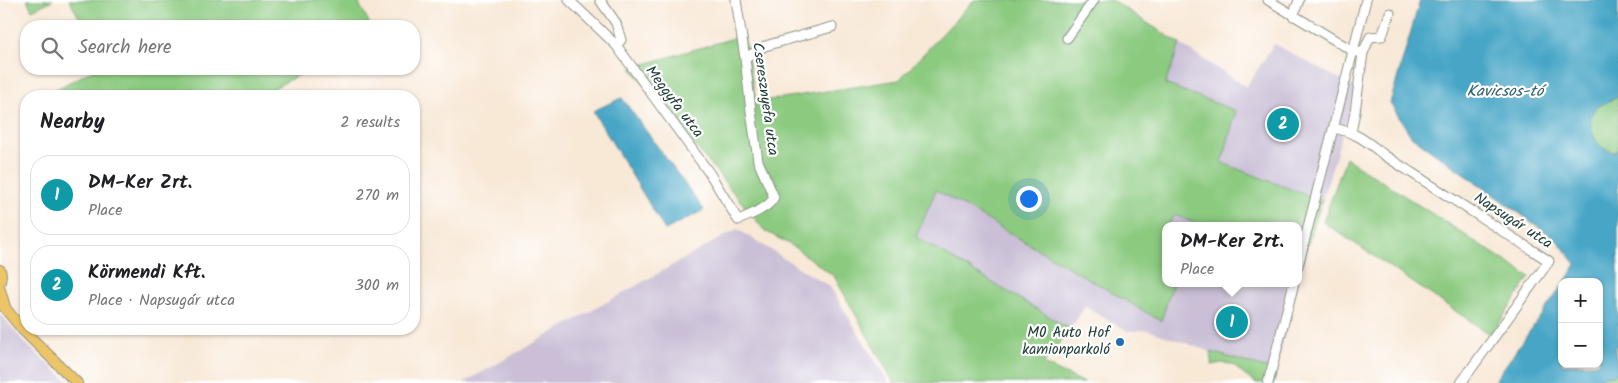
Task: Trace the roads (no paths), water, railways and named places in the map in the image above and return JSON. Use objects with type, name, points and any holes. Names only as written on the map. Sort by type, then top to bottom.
[{"type":"main road","points":[[0,270],[0,282]]},
{"type":"main road","points":[[0,290],[2,304],[20,326]]},
{"type":"main road","points":[[28,335],[77,383]]},
{"type":"street","name":"Meggyfa utca","points":[[569,0],[616,45],[710,174],[738,220],[774,200]]},
{"type":"street","points":[[600,0],[616,23],[621,40],[616,45]]},
{"type":"street","name":"Cseresznyefa utca","points":[[736,0],[758,161],[774,200]]},
{"type":"street","points":[[1067,38],[1094,0]]},
{"type":"street","points":[[1268,0],[1353,51],[1363,53]]},
{"type":"street","points":[[1293,16],[1299,0]]},
{"type":"street","points":[[1302,251],[1366,0]]},
{"type":"street","points":[[1351,132],[1356,112],[1363,53],[1370,37],[1382,36],[1390,13]]},
{"type":"street","points":[[745,58],[766,46],[832,26]]},
{"type":"street","name":"Napsugár utca","points":[[1334,128],[1351,132],[1366,140],[1384,155],[1549,260],[1461,383]]},
{"type":"street","points":[[1268,383],[1293,287]]},
{"type":"water","name":"Kavicsos-tó","points":[[1420,0],[1618,0],[1618,97],[1594,111],[1591,125],[1599,145],[1604,149],[1614,152],[1618,150],[1618,345],[1615,347],[1618,374],[1601,377],[1603,383],[1493,383],[1558,292],[1558,368],[1603,368],[1603,278],[1567,278],[1576,264],[1557,240],[1411,136],[1390,103]]},
{"type":"water","points":[[621,98],[704,210],[665,230],[593,111]]},
{"type":"place","name":"Körmendi Kft.","points":[[1283,124]]},
{"type":"place","name":"DM-Ker Zrt.","points":[[1232,322]]},
{"type":"place","name":"M0 Auto Hof kamionparkoló","points":[[1120,342]]}]
